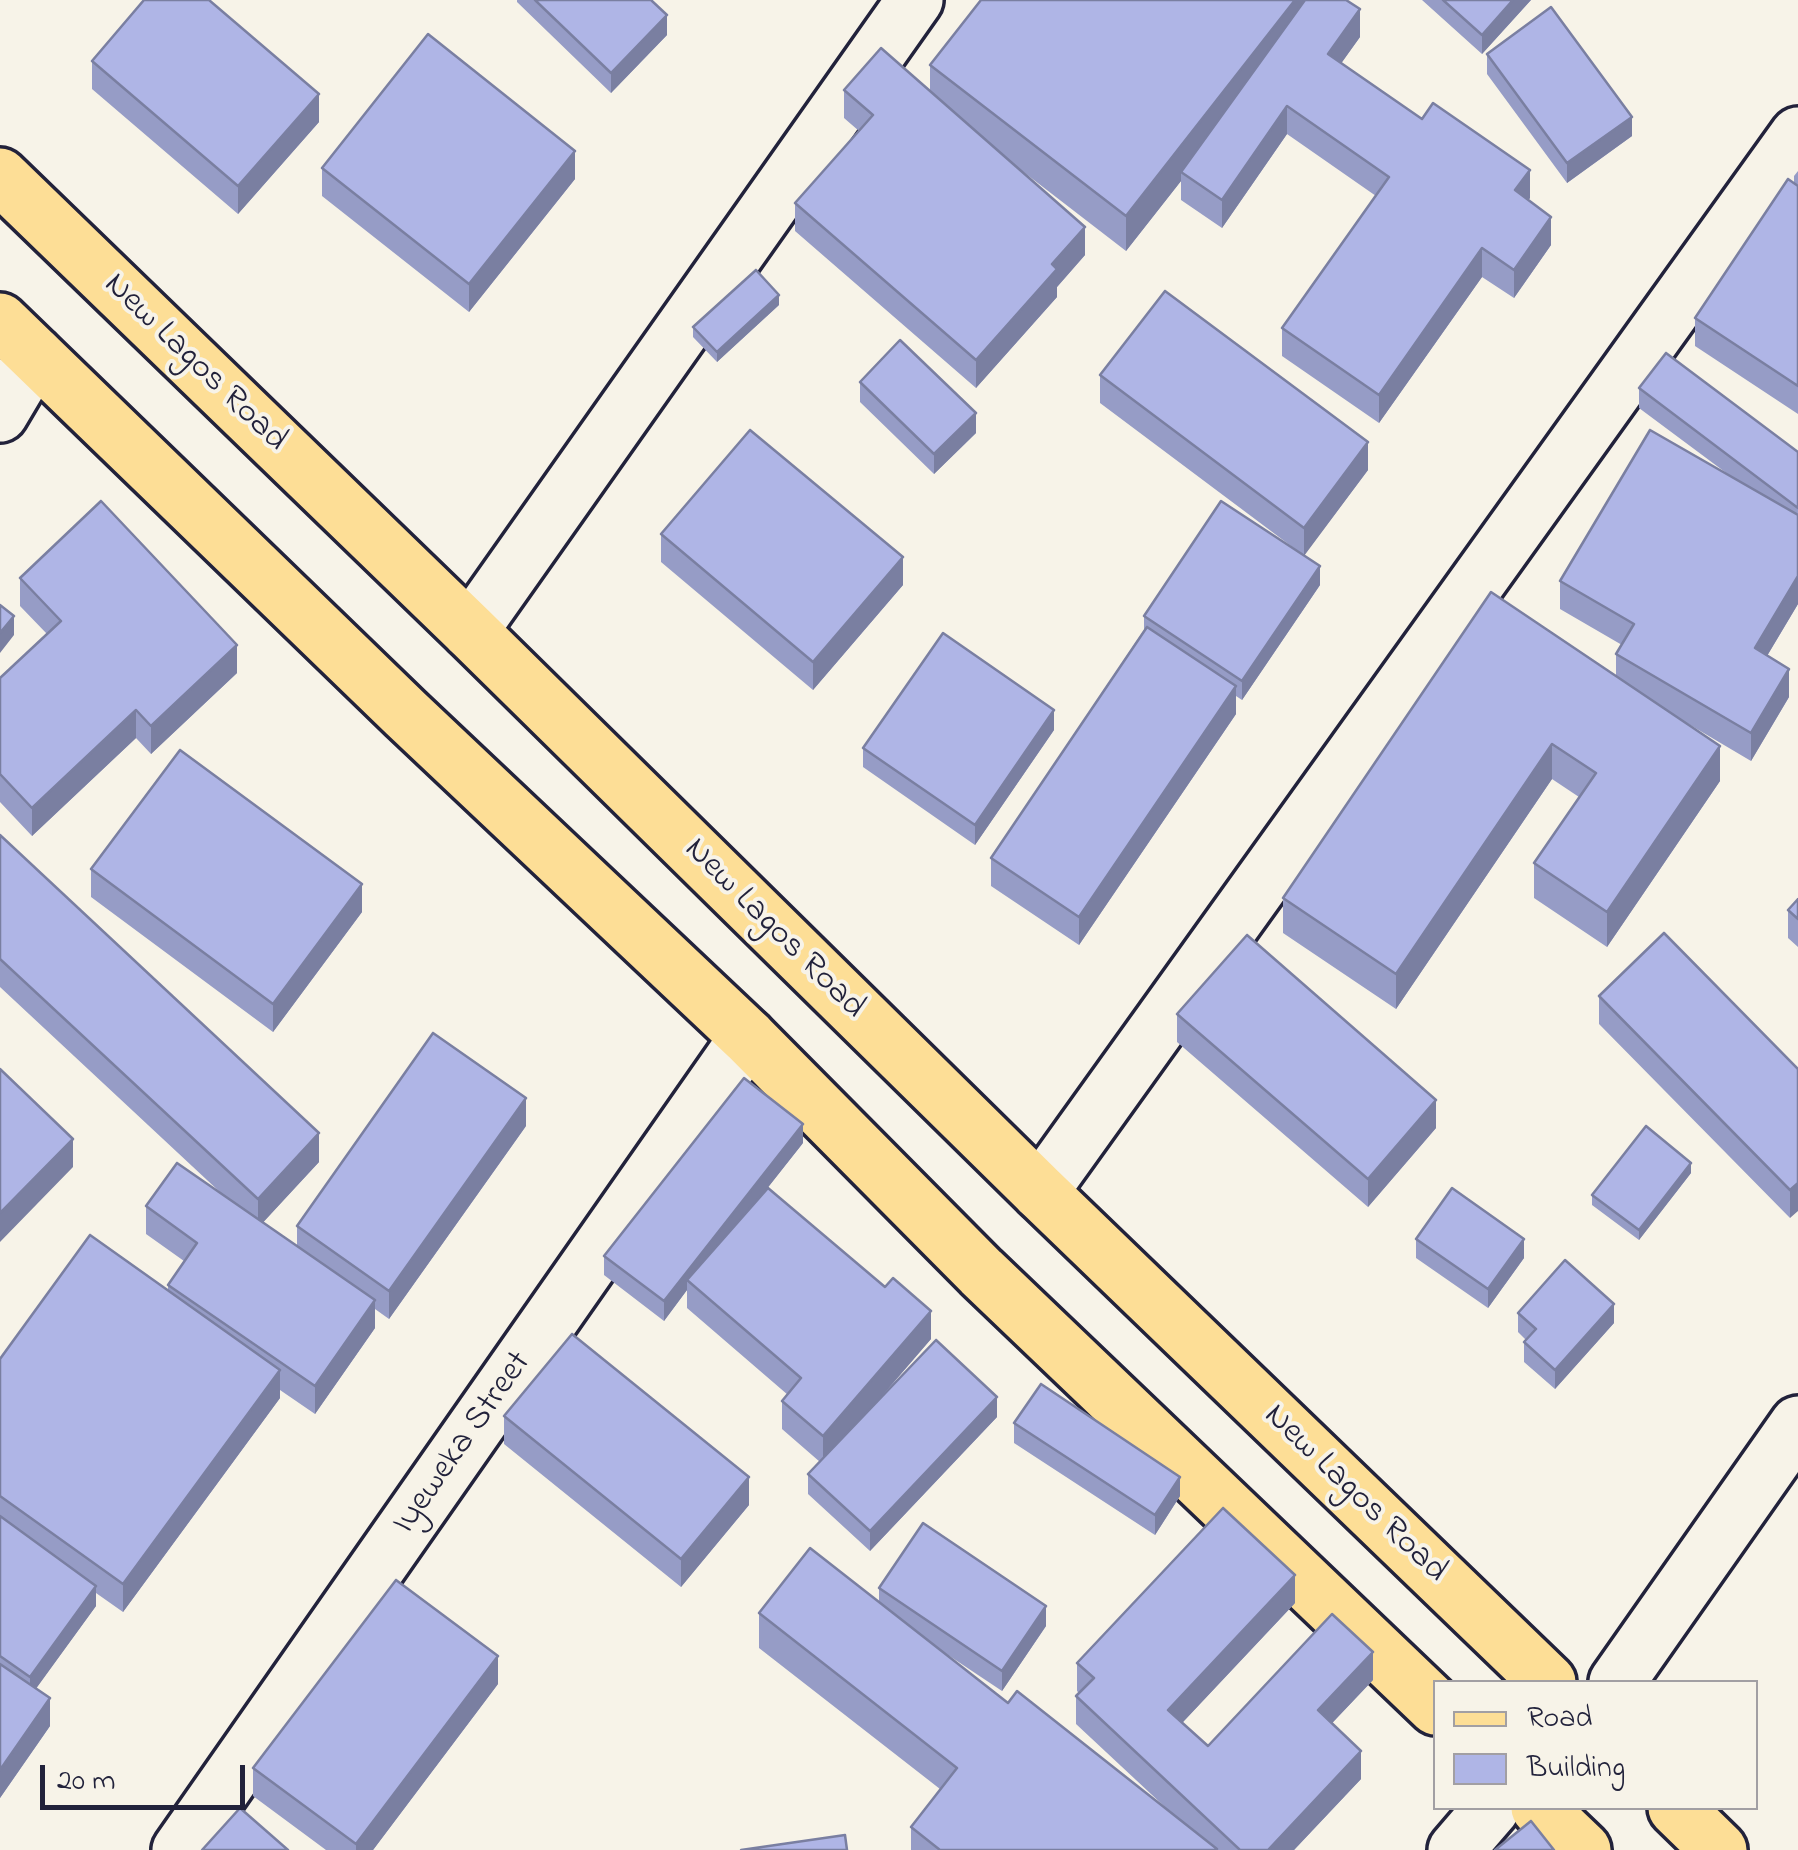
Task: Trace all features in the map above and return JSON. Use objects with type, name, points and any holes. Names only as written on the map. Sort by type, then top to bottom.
[{"type":"main road","name":"New Lagos Road","points":[[0,176],[1040,1192],[1546,1680]]},
{"type":"main road","points":[[17,338],[748,1037],[982,1272],[1433,1704]]},
{"type":"main road","points":[[1542,1810],[1583,1850]]},
{"type":"main road","points":[[1678,1810],[1719,1850]]},
{"type":"street","points":[[470,631],[915,0]]},
{"type":"street","points":[[1040,1192],[1798,135]]},
{"type":"street","points":[[0,414],[17,338]]},
{"type":"street","name":"Iyeweka Street","points":[[180,1850],[748,1037]]},
{"type":"street","points":[[1618,1680],[1798,1424]]},
{"type":"street","points":[[1456,1850],[1490,1810]]},
{"type":"building","points":[[144,0],[209,0],[319,94],[238,186],[92,61]]},
{"type":"building","points":[[535,0],[651,0],[667,15],[611,73]]},
{"type":"building","points":[[981,0],[1295,0],[1126,216],[930,65]]},
{"type":"building","points":[[1305,0],[1346,0],[1360,9],[1328,54],[1422,119],[1433,103],[1530,170],[1515,190],[1551,217],[1514,270],[1482,248],[1379,395],[1282,328],[1389,177],[1287,106],[1222,200],[1181,172]]},
{"type":"building","points":[[1443,0],[1513,0],[1482,35]]},
{"type":"building","points":[[1551,7],[1632,117],[1567,163],[1487,54]]},
{"type":"building","points":[[428,34],[575,151],[469,284],[322,168]]},
{"type":"building","points":[[881,48],[1085,227],[1052,264],[1057,269],[976,360],[795,203],[873,115],[844,90]]},
{"type":"building","points":[[1788,179],[1798,186],[1798,386],[1695,318]]},
{"type":"building","points":[[756,270],[779,295],[717,352],[693,327]]},
{"type":"building","points":[[1165,291],[1368,442],[1304,528],[1100,375]]},
{"type":"building","points":[[900,340],[976,413],[934,454],[860,382]]},
{"type":"building","points":[[1666,353],[1798,452],[1798,508],[1639,388]]},
{"type":"building","points":[[750,430],[903,557],[813,662],[661,534]]},
{"type":"building","points":[[1650,430],[1798,515],[1798,576],[1755,648],[1789,669],[1751,733],[1616,654],[1634,624],[1560,581]]},
{"type":"building","points":[[101,501],[237,645],[151,726],[136,710],[32,808],[0,774],[0,678],[61,621],[20,578]]},
{"type":"building","points":[[1221,501],[1320,566],[1242,681],[1144,616]]},
{"type":"building","points":[[1491,592],[1720,746],[1607,912],[1534,863],[1596,773],[1552,744],[1396,974],[1283,898]]},
{"type":"building","points":[[0,605],[14,616],[0,633]]},
{"type":"building","points":[[1147,627],[1236,686],[1079,917],[991,858]]},
{"type":"building","points":[[943,633],[1054,710],[975,825],[863,748]]},
{"type":"building","points":[[180,750],[362,884],[273,1004],[91,869]]},
{"type":"building","points":[[0,835],[319,1133],[258,1199],[0,959]]},
{"type":"building","points":[[1798,899],[1798,919],[1788,910]]},
{"type":"building","points":[[1664,933],[1798,1069],[1798,1183],[1790,1190],[1599,996]]},
{"type":"building","points":[[1247,935],[1436,1100],[1368,1179],[1177,1014]]},
{"type":"building","points":[[433,1033],[526,1098],[389,1291],[297,1226]]},
{"type":"building","points":[[0,1069],[73,1139],[0,1213]]},
{"type":"building","points":[[744,1078],[803,1124],[664,1301],[604,1256]]},
{"type":"building","points":[[1646,1126],[1691,1163],[1639,1230],[1592,1195]]},
{"type":"building","points":[[177,1163],[375,1300],[315,1386],[168,1285],[197,1243],[146,1206]]},
{"type":"building","points":[[768,1188],[885,1287],[893,1278],[931,1311],[823,1436],[782,1401],[801,1378],[687,1280]]},
{"type":"building","points":[[1452,1188],[1524,1239],[1488,1289],[1416,1239]]},
{"type":"building","points":[[90,1235],[280,1370],[123,1584],[0,1496],[0,1359]]},
{"type":"building","points":[[1565,1260],[1614,1304],[1555,1370],[1524,1342],[1536,1329],[1518,1313]]},
{"type":"building","points":[[572,1334],[749,1477],[681,1559],[504,1416]]},
{"type":"building","points":[[936,1340],[997,1397],[870,1531],[808,1474]]},
{"type":"building","points":[[1041,1384],[1180,1477],[1155,1515],[1014,1423]]},
{"type":"building","points":[[1223,1508],[1295,1575],[1168,1710],[1208,1746],[1332,1614],[1373,1652],[1318,1710],[1361,1751],[1268,1850],[1240,1850],[1076,1696],[1094,1678],[1077,1663]]},
{"type":"building","points":[[0,1516],[96,1586],[30,1677],[0,1656]]},
{"type":"building","points":[[923,1523],[1046,1606],[1002,1671],[879,1588]]},
{"type":"building","points":[[810,1548],[1008,1703],[1017,1691],[1217,1849],[940,1850],[911,1827],[957,1768],[759,1613]]},
{"type":"building","points":[[396,1580],[498,1656],[356,1844],[253,1768]]},
{"type":"building","points":[[0,1664],[50,1698],[0,1770]]},
{"type":"building","points":[[240,1808],[288,1850],[202,1850]]},
{"type":"building","points":[[1531,1821],[1554,1850],[1495,1850]]},
{"type":"building","points":[[845,1835],[847,1850],[741,1850]]}]
